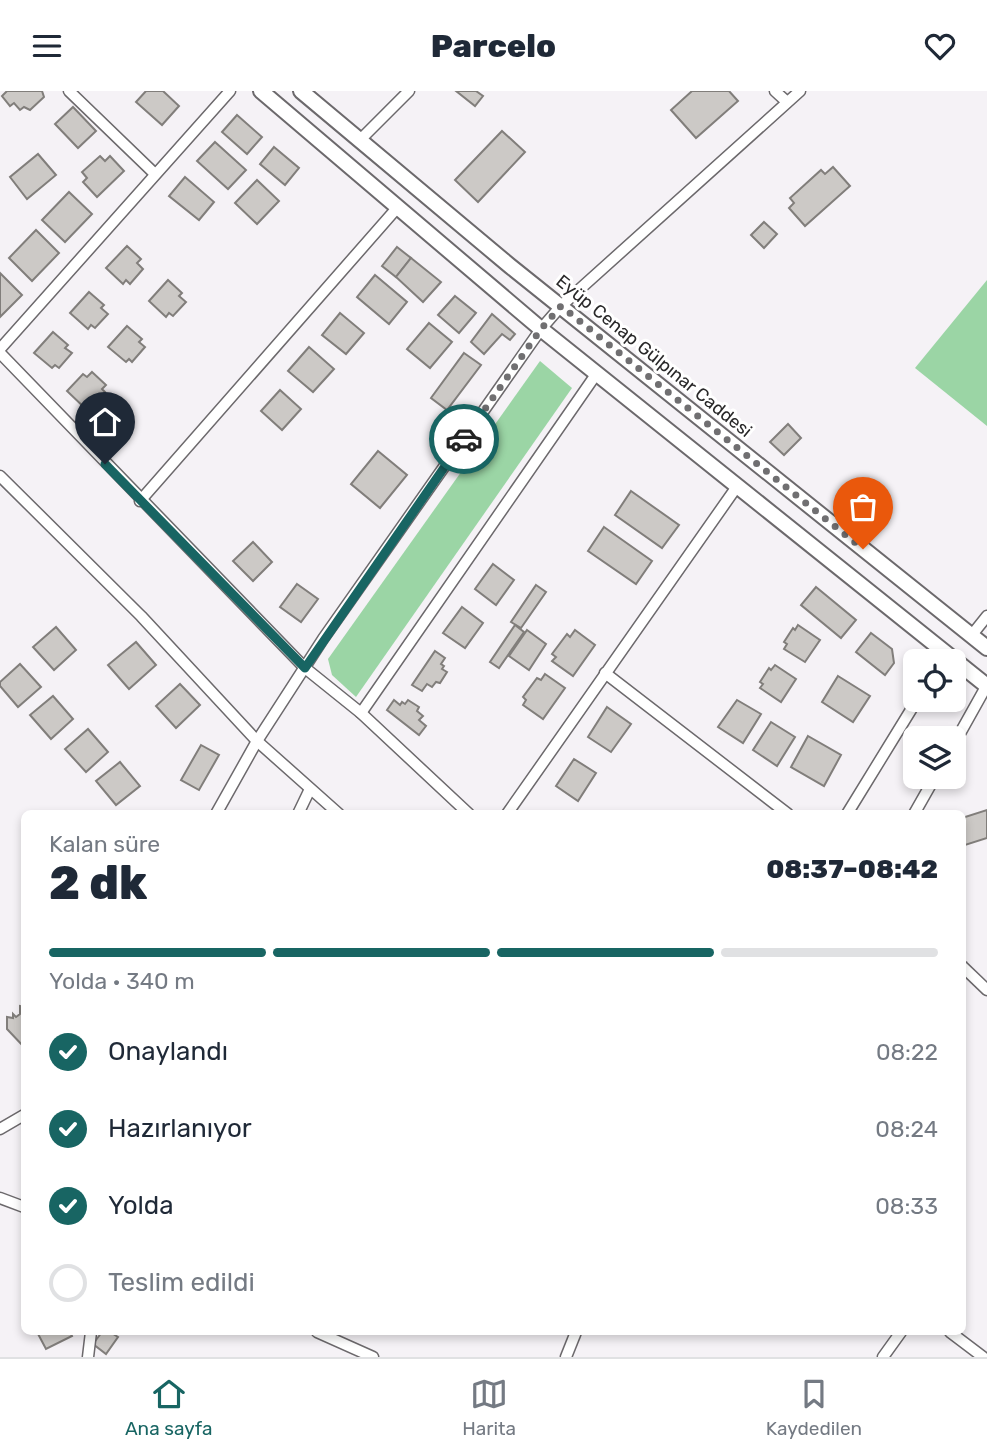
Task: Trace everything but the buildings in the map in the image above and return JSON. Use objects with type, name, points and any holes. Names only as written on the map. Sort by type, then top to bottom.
[{"type":"main road","points":[[261,91],[541,329],[738,485],[933,649]]},
{"type":"main road","name":"Eyüp Cenap Gülpınar Caddesi","points":[[300,91],[561,306],[987,648]]},
{"type":"main road","points":[[966,672],[987,686]]},
{"type":"street","points":[[69,91],[155,174]]},
{"type":"street","points":[[230,91],[0,351],[140,501],[305,668],[361,713],[465,810]]},
{"type":"street","points":[[360,140],[409,91]]},
{"type":"street","points":[[775,91],[787,102]]},
{"type":"street","points":[[218,810],[257,741],[305,668],[541,329],[561,306],[800,91]]},
{"type":"street","points":[[140,501],[397,208]]},
{"type":"street","points":[[361,713],[597,373]]},
{"type":"street","points":[[0,476],[141,616],[257,741],[334,810]]},
{"type":"street","points":[[509,810],[738,485]]},
{"type":"street","points":[[971,636],[987,616]]},
{"type":"street","points":[[605,673],[783,810]]},
{"type":"street","points":[[964,726],[987,686]]},
{"type":"street","points":[[849,810],[910,712]]},
{"type":"street","points":[[300,810],[310,789]]},
{"type":"street","points":[[916,810],[928,789]]},
{"type":"street","points":[[966,970],[987,990]]},
{"type":"street","points":[[0,1129],[21,1117]]},
{"type":"street","points":[[0,1198],[21,1206]]},
{"type":"street","points":[[88,1357],[91,1335]]},
{"type":"street","points":[[324,1335],[373,1357]]},
{"type":"street","points":[[566,1357],[575,1335]]},
{"type":"street","points":[[883,1357],[899,1335]]},
{"type":"street","points":[[954,1335],[983,1357]]},
{"type":"green space","points":[[987,280],[987,426],[915,368]]},
{"type":"green space","points":[[540,361],[572,388],[356,697],[332,675],[328,659]]},
{"type":"way so far","points":[[464,439],[541,329],[561,306],[863,549]]},
{"type":"route","points":[[105,464],[305,668],[464,439]]}]
